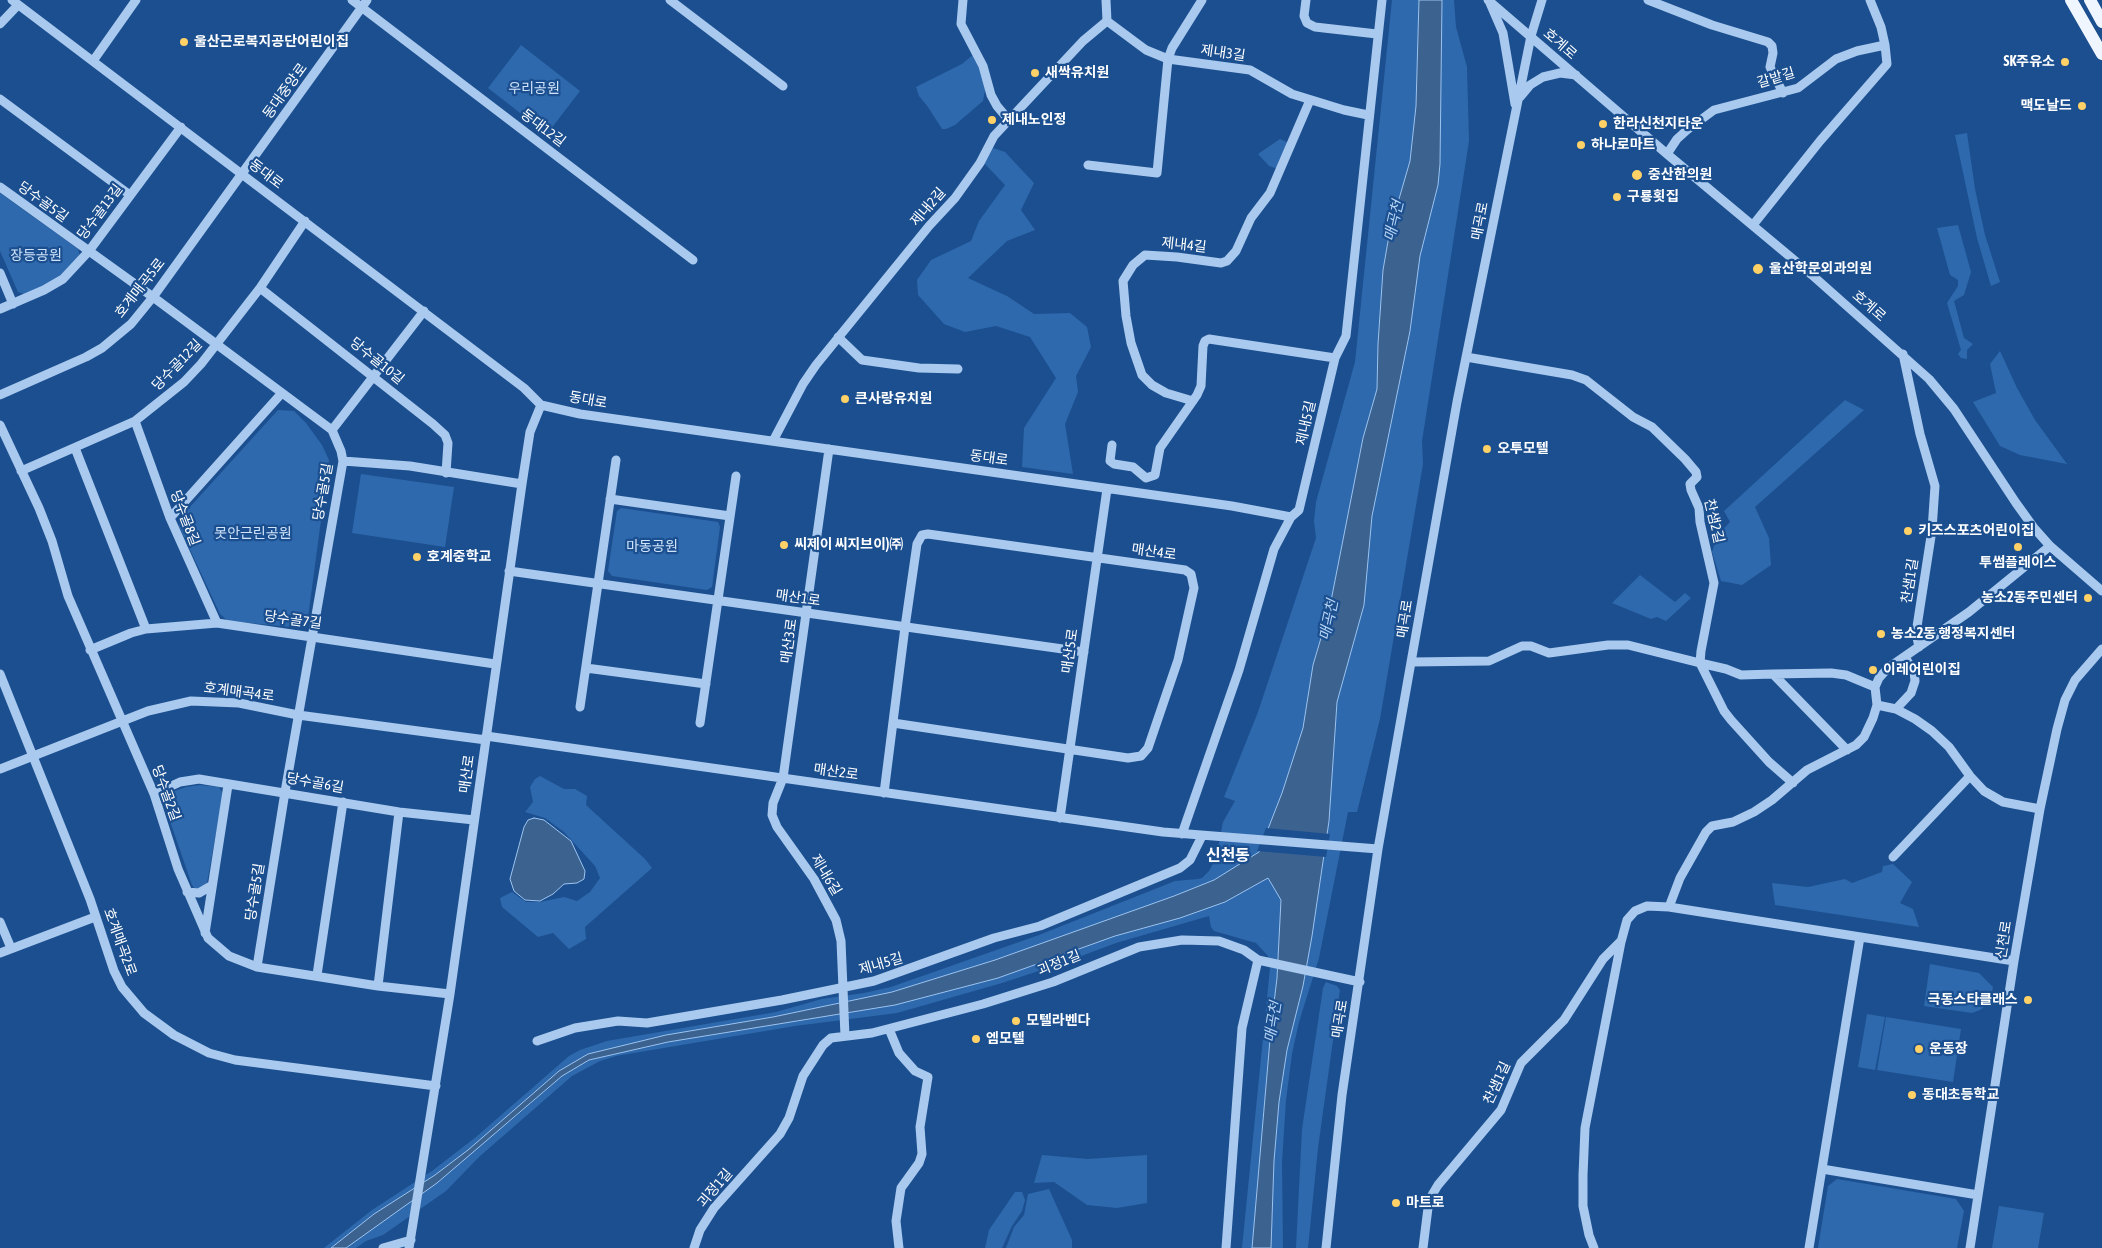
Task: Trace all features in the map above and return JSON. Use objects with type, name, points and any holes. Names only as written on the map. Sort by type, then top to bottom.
[{"type":"main road","points":[[2071,0],[2102,54]]},
{"type":"main road","points":[[2090,0],[2102,22]]},
{"type":"street","points":[[93,61],[136,0]]},
{"type":"street","name":"동대12길","points":[[352,0],[365,4],[693,260]]},
{"type":"street","points":[[670,0],[783,86]]},
{"type":"street","points":[[963,0],[961,24],[983,66],[991,95],[1008,119]]},
{"type":"street","points":[[1106,0],[1107,21]]},
{"type":"street","points":[[1088,165],[1157,173],[1168,59],[1172,48],[1202,0]]},
{"type":"street","points":[[1306,0],[1304,16],[1307,23],[1315,27],[1377,34]]},
{"type":"street","name":"제내5길","points":[[1182,834],[1240,670],[1274,548],[1291,517],[1299,510],[1335,358],[1346,336],[1368,115],[1382,0]]},
{"type":"street","points":[[1488,0],[1503,33],[1516,110]]},
{"type":"street","name":"호계로","points":[[1488,0],[1667,154],[1753,225],[1929,379],[1954,409],[2016,503],[2050,546],[2102,591]]},
{"type":"street","name":"매곡로","points":[[1326,1248],[1342,1095],[1378,849],[1412,662],[1432,535],[1531,36],[1542,0]]},
{"type":"street","points":[[1648,0],[1712,25],[1768,42],[1772,46],[1773,53],[1770,67],[1783,93]]},
{"type":"street","points":[[1753,225],[1820,141],[1887,64],[1881,27],[1870,0]]},
{"type":"street","points":[[0,24],[15,2]]},
{"type":"street","name":"동대로","points":[[15,2],[424,311],[524,388],[541,405],[580,414],[1291,517]]},
{"type":"street","name":"동대중앙로","points":[[242,173],[365,4]]},
{"type":"street","name":"제내2길","points":[[773,441],[803,384],[838,337],[929,226],[956,198],[980,163],[994,136],[1082,41],[1107,21]]},
{"type":"street","name":"제내3길","points":[[1107,21],[1146,50],[1168,59],[1250,70],[1292,94],[1344,110],[1368,115]]},
{"type":"street","name":"갈밭길","points":[[1667,154],[1687,130],[1714,110],[1783,93],[1805,85],[1836,59],[1857,51],[1885,45]]},
{"type":"street","points":[[1518,100],[1530,85],[1543,77],[1560,73],[1576,76]]},
{"type":"street","points":[[0,99],[130,195]]},
{"type":"street","name":"제내4길","points":[[1193,401],[1166,393],[1152,385],[1142,375],[1136,362],[1130,334],[1122,288],[1123,280],[1133,265],[1145,255],[1221,263],[1226,261],[1236,251],[1251,218],[1270,193],[1282,171],[1310,100]]},
{"type":"street","name":"당수골13길","points":[[0,309],[44,290],[63,279],[89,251],[181,127]]},
{"type":"street","name":"호계매곡5로","points":[[0,395],[86,358],[102,348],[131,324],[153,297],[242,173]]},
{"type":"street","name":"당수골5길","points":[[0,187],[153,297],[281,394],[332,430],[343,461],[298,715],[257,967]]},
{"type":"street","name":"당수골12길","points":[[21,471],[135,421],[184,382],[260,288],[305,221]]},
{"type":"street","points":[[0,273],[13,304]]},
{"type":"street","name":"당수골10길","points":[[260,288],[434,424],[445,435],[448,442],[446,473]]},
{"type":"street","points":[[332,430],[375,377],[424,311]]},
{"type":"street","points":[[838,337],[862,360],[919,368],[958,369]]},
{"type":"street","points":[[1112,445],[1110,461],[1114,464],[1132,467],[1142,476],[1152,477],[1155,475],[1160,448],[1193,401],[1201,386],[1203,346],[1208,339],[1335,358]]},
{"type":"street","name":"찬샘1길","points":[[1902,354],[1920,434],[1935,486],[1932,530],[1916,632],[1919,647]]},
{"type":"street","name":"찬샘2길","points":[[1466,357],[1572,375],[1586,380],[1652,427],[1696,472],[1697,477],[1690,484],[1699,508],[1700,522],[1714,583],[1700,663]]},
{"type":"street","points":[[170,518],[281,394]]},
{"type":"street","name":"매산로","points":[[410,1244],[450,994],[495,664],[530,432],[541,405]]},
{"type":"street","name":"당수골8길","points":[[135,421],[170,518],[217,623]]},
{"type":"street","name":"당수골2길","points":[[0,425],[52,541],[68,596],[154,794],[178,869],[208,938],[229,956],[257,967],[378,986],[450,994]]},
{"type":"street","points":[[75,448],[146,629]]},
{"type":"street","name":"매산3로","points":[[783,778],[829,449]]},
{"type":"street","points":[[580,707],[616,460]]},
{"type":"street","points":[[343,461],[410,466],[522,484]]},
{"type":"street","points":[[700,724],[736,476]]},
{"type":"street","name":"매산5로","points":[[1060,818],[1107,489]]},
{"type":"street","points":[[610,499],[730,516]]},
{"type":"street","name":"매산4로","points":[[884,792],[893,723],[917,544],[922,535],[928,534],[1097,557],[1185,570],[1191,574],[1194,588],[1178,660],[1146,753],[1136,758],[893,723]]},
{"type":"street","points":[[1669,907],[1680,878],[1706,832],[1712,826],[1733,822],[1754,812],[1807,770],[1847,750],[1864,737],[1877,705],[1875,688],[1879,678],[1888,668],[1969,612],[2050,546]]},
{"type":"street","name":"매산1로","points":[[509,571],[1084,652]]},
{"type":"street","name":"당수골7길","points":[[90,650],[131,633],[146,629],[217,623],[495,664]]},
{"type":"street","points":[[1412,662],[1489,661],[1522,646],[1531,646],[1549,653],[1608,646],[1628,646],[1726,669],[1741,675],[1831,673],[1846,676],[1875,688]]},
{"type":"street","name":"신천로","points":[[1970,1248],[2014,961],[2040,809],[2057,729],[2065,700],[2075,680],[2102,649]]},
{"type":"street","points":[[1896,710],[1911,694],[1915,681],[1914,672],[1905,657]]},
{"type":"street","points":[[1700,663],[1728,716],[1769,762],[1793,783]]},
{"type":"street","points":[[586,668],[706,684]]},
{"type":"street","name":"호계매곡2로","points":[[0,674],[34,756],[122,987],[144,1013],[174,1035],[200,1048],[235,1060],[436,1086]]},
{"type":"street","points":[[1773,674],[1847,750]]},
{"type":"street","name":"호계매곡4로","points":[[0,769],[148,710],[190,700],[239,703],[298,715],[486,738]]},
{"type":"street","points":[[1877,705],[1896,710],[1915,719],[1932,731],[1949,748],[1984,791],[2003,802],[2040,809]]},
{"type":"street","name":"매산2로","points":[[486,738],[1182,834],[1378,849]]},
{"type":"street","points":[[1893,857],[1970,776]]},
{"type":"street","name":"제내6길","points":[[783,778],[773,803],[772,815],[777,827],[814,879],[836,920],[840,942],[845,1036]]},
{"type":"street","name":"당수골6길","points":[[154,794],[180,782],[199,779],[399,812],[474,820]]},
{"type":"street","points":[[205,933],[228,785]]},
{"type":"street","points":[[317,975],[343,802]]},
{"type":"street","points":[[378,986],[399,812]]},
{"type":"street","name":"제내5길","points":[[537,1041],[575,1028],[618,1021],[647,1023],[842,991],[994,938],[1040,926],[1132,889],[1180,868],[1190,860],[1202,836]]},
{"type":"street","points":[[187,892],[199,893],[211,886]]},
{"type":"street","points":[[195,910],[204,906],[209,899]]},
{"type":"street","points":[[1594,1248],[1589,1235],[1584,1206],[1585,1128],[1620,942],[1627,920],[1635,911],[1648,906],[1669,907],[2014,961]]},
{"type":"street","points":[[0,953],[95,917]]},
{"type":"street","points":[[0,922],[11,948]]},
{"type":"street","points":[[1809,1248],[1860,937]]},
{"type":"street","name":"괴정1길","points":[[694,1248],[700,1230],[714,1208],[780,1134],[789,1118],[803,1076],[823,1045],[831,1038],[872,1033],[983,1004],[1053,982],[1140,947],[1182,940],[1219,941],[1244,950],[1258,960]]},
{"type":"street","name":"찬샘1길","points":[[1423,1248],[1428,1208],[1432,1195],[1438,1185],[1501,1110],[1520,1064],[1564,1020],[1603,959],[1620,942]]},
{"type":"street","points":[[1226,1248],[1242,1028],[1258,960],[1315,974],[1360,982]]},
{"type":"street","points":[[889,1029],[899,1053],[915,1071],[928,1076],[920,1127],[922,1154],[919,1163],[901,1188],[896,1221],[899,1248]]},
{"type":"street","points":[[1822,1170],[1978,1195]]},
{"type":"street","points":[[383,1248],[410,1244]]},
{"type":"green space","points":[[1392,0],[1419,0],[1416,106],[1410,161],[1390,230],[1383,270],[1377,389],[1363,438],[1329,611],[1313,665],[1303,728],[1282,793],[1259,852],[1214,880],[1174,896],[995,960],[892,992],[773,1017],[666,1035],[588,1054],[559,1071],[468,1150],[435,1175],[374,1214],[331,1248],[324,1248],[372,1210],[432,1171],[476,1137],[569,1056],[580,1050],[607,1041],[776,1012],[822,999],[891,987],[1039,935],[1175,881],[1202,878],[1209,871],[1216,858],[1223,822],[1235,801],[1224,797],[1258,712],[1316,538],[1314,521],[1316,502],[1355,362]]},
{"type":"green space","points":[[1442,0],[1454,0],[1456,27],[1467,67],[1469,141],[1422,441],[1423,464],[1380,719],[1357,812],[1348,812],[1319,958],[1299,1022],[1292,1054],[1286,1100],[1282,1162],[1283,1248],[1271,1248],[1274,1161],[1279,1102],[1287,1050],[1312,936],[1329,821],[1337,702],[1364,605],[1372,516],[1410,331],[1420,256],[1438,185],[1440,164]]},
{"type":"green space","name":"우리공원","points":[[521,45],[580,91],[547,134],[488,88]]},
{"type":"green space","points":[[974,54],[986,85],[983,101],[955,125],[942,129],[919,96],[916,87],[962,64]]},
{"type":"green space","points":[[1967,133],[1975,189],[1985,235],[2000,282],[1991,286],[1977,238],[1955,135]]},
{"type":"green space","points":[[1280,139],[1289,143],[1278,169],[1269,166],[1258,154]]},
{"type":"green space","points":[[993,148],[1005,152],[1034,183],[1021,210],[1035,230],[1007,241],[968,278],[1007,296],[1034,314],[1070,313],[1087,327],[1091,347],[1076,376],[1078,392],[1065,424],[1073,474],[1022,467],[1024,428],[1056,378],[1030,337],[996,326],[965,332],[944,324],[918,295],[917,280],[931,260],[971,241],[979,221],[1005,185],[984,163]]},
{"type":"green space","name":"장등공원","points":[[0,193],[78,249],[80,256],[58,278],[27,295],[18,292],[0,251]]},
{"type":"green space","points":[[1958,225],[1971,272],[1964,295],[1954,301],[1964,338],[1973,344],[1967,350],[1967,359],[1961,358],[1958,354],[1961,350],[1947,303],[1958,286],[1958,280],[1950,275],[1937,228]]},
{"type":"green space","points":[[2000,351],[2017,388],[2035,420],[2067,464],[2020,455],[2000,446],[1973,402],[1996,393],[1990,364]]},
{"type":"green space","points":[[1845,400],[1864,410],[1755,507],[1769,538],[1771,565],[1742,585],[1721,581],[1712,552],[1717,536],[1730,522],[1724,511]]},
{"type":"green space","name":"못안근린공원","points":[[278,410],[294,411],[306,423],[322,445],[329,460],[307,625],[302,628],[228,621],[220,614],[179,526],[179,519]]},
{"type":"green space","points":[[361,474],[454,487],[445,547],[352,533]]},
{"type":"green space","name":"마동공원","points":[[621,508],[718,522],[720,527],[712,587],[707,590],[612,576],[608,571],[617,511]]},
{"type":"green space","points":[[1640,575],[1675,602],[1685,593],[1691,598],[1666,621],[1657,617],[1651,619],[1612,603]]},
{"type":"green space","points":[[540,776],[564,789],[575,789],[587,796],[586,805],[645,859],[652,868],[585,927],[586,939],[569,949],[553,933],[538,937],[502,907],[500,898],[512,892],[526,902],[540,902],[564,897],[577,901],[590,892],[600,878],[595,866],[564,832],[545,818],[525,812],[533,802],[530,787],[535,779]]},
{"type":"green space","points":[[200,785],[219,787],[223,794],[207,883],[200,889],[195,889],[163,801],[167,794],[186,787]]},
{"type":"green space","points":[[1893,864],[1912,882],[1900,903],[1913,909],[1919,927],[1775,905],[1772,883],[1808,887],[1845,879],[1852,883],[1882,872],[1883,866]]},
{"type":"green space","points":[[1268,878],[1281,900],[1277,978],[1252,1248],[1242,1248],[1270,968],[1268,956],[1256,943],[1214,931],[1211,927],[1209,916],[1116,943],[1002,983],[897,1013],[795,1026],[616,1056],[600,1061],[572,1076],[479,1157],[446,1191],[383,1235],[366,1241],[356,1248],[346,1248],[514,1118],[562,1076],[589,1060],[668,1042],[895,1005],[998,978],[1115,936],[1180,918],[1225,902]]},
{"type":"green space","points":[[1930,964],[1979,973],[1993,987],[1990,1003],[1972,1013],[1924,1006]]},
{"type":"green space","points":[[1326,982],[1337,986],[1340,990],[1318,1148],[1308,1248],[1296,1248],[1302,1129],[1323,988]]},
{"type":"green space","points":[[1867,1014],[1885,1017],[1875,1070],[1858,1067]]},
{"type":"green space","name":"운동장","points":[[1886,1017],[1961,1029],[1953,1082],[1877,1070]]},
{"type":"green space","points":[[1042,1155],[1088,1159],[1147,1155],[1147,1203],[1117,1208],[1087,1205],[1054,1182],[1034,1183]]},
{"type":"green space","points":[[1837,1179],[1956,1199],[1964,1211],[1957,1248],[1818,1248],[1828,1186]]},
{"type":"green space","points":[[1049,1189],[1072,1240],[1072,1248],[1006,1248],[1014,1227],[1024,1215],[1028,1194]]},
{"type":"green space","points":[[1015,1192],[1022,1192],[1025,1200],[1022,1211],[1012,1226],[1002,1248],[985,1248],[989,1230]]},
{"type":"green space","points":[[1999,1206],[2044,1213],[2038,1248],[1992,1248]]},
{"type":"water","name":"매곡천","points":[[1419,0],[1442,0],[1440,164],[1438,185],[1420,256],[1410,331],[1372,516],[1364,605],[1337,702],[1329,821],[1312,936],[1303,986],[1287,1050],[1279,1102],[1274,1161],[1271,1248],[1252,1248],[1277,978],[1281,900],[1268,878],[1225,902],[1180,918],[1115,936],[998,978],[895,1005],[668,1042],[589,1060],[562,1076],[437,1183],[346,1248],[331,1248],[374,1214],[435,1175],[468,1150],[559,1071],[588,1054],[666,1035],[773,1017],[892,992],[995,960],[1174,896],[1214,880],[1259,852],[1282,793],[1303,728],[1313,665],[1329,611],[1363,438],[1377,389],[1383,270],[1390,230],[1410,161],[1416,106]]},
{"type":"water","points":[[534,818],[544,820],[571,841],[585,871],[584,879],[577,883],[564,884],[553,894],[540,901],[525,900],[514,891],[510,879],[524,827],[528,820]]},
{"type":"pier","points":[[1266,828],[1330,834],[1326,857],[1257,851]]},
{"type":"place","name":"울산근로복지공단어린이집","points":[[184,42]]},
{"type":"place","name":"SK주유소","points":[[2065,62]]},
{"type":"place","name":"새싹유치원","points":[[1035,73]]},
{"type":"place","name":"맥도날드","points":[[2082,106]]},
{"type":"place","name":"제내노인정","points":[[992,120]]},
{"type":"place","name":"한라신천지타운","points":[[1603,124]]},
{"type":"place","name":"하나로마트","points":[[1581,145]]},
{"type":"place","name":"중산한의원","points":[[1637,175]]},
{"type":"place","name":"구룡횟집","points":[[1617,197]]},
{"type":"place","name":"울산학문외과의원","points":[[1758,269]]},
{"type":"place","name":"큰사랑유치원","points":[[845,399]]},
{"type":"place","name":"오투모텔","points":[[1487,449]]},
{"type":"place","name":"키즈스포츠어린이집","points":[[1908,531]]},
{"type":"place","name":"씨제이 씨지브이)㈜","points":[[784,545]]},
{"type":"place","name":"투썸플레이스","points":[[2018,547]]},
{"type":"place","name":"호계중학교","points":[[417,557]]},
{"type":"place","name":"농소2동주민센터","points":[[2088,598]]},
{"type":"place","name":"농소2동 행정복지센터","points":[[1881,634]]},
{"type":"place","name":"이레어린이집","points":[[1873,670]]},
{"type":"place","name":"극동스타클래스","points":[[2028,1000]]},
{"type":"place","name":"모텔라벤다","points":[[1016,1021]]},
{"type":"place","name":"엠모텔","points":[[976,1039]]},
{"type":"place","name":"운동장","points":[[1919,1049]]},
{"type":"place","name":"동대초등학교","points":[[1912,1095]]},
{"type":"place","name":"마트로","points":[[1396,1203]]},
{"type":"district","name":"신천동","points":[[1228,856]]}]
